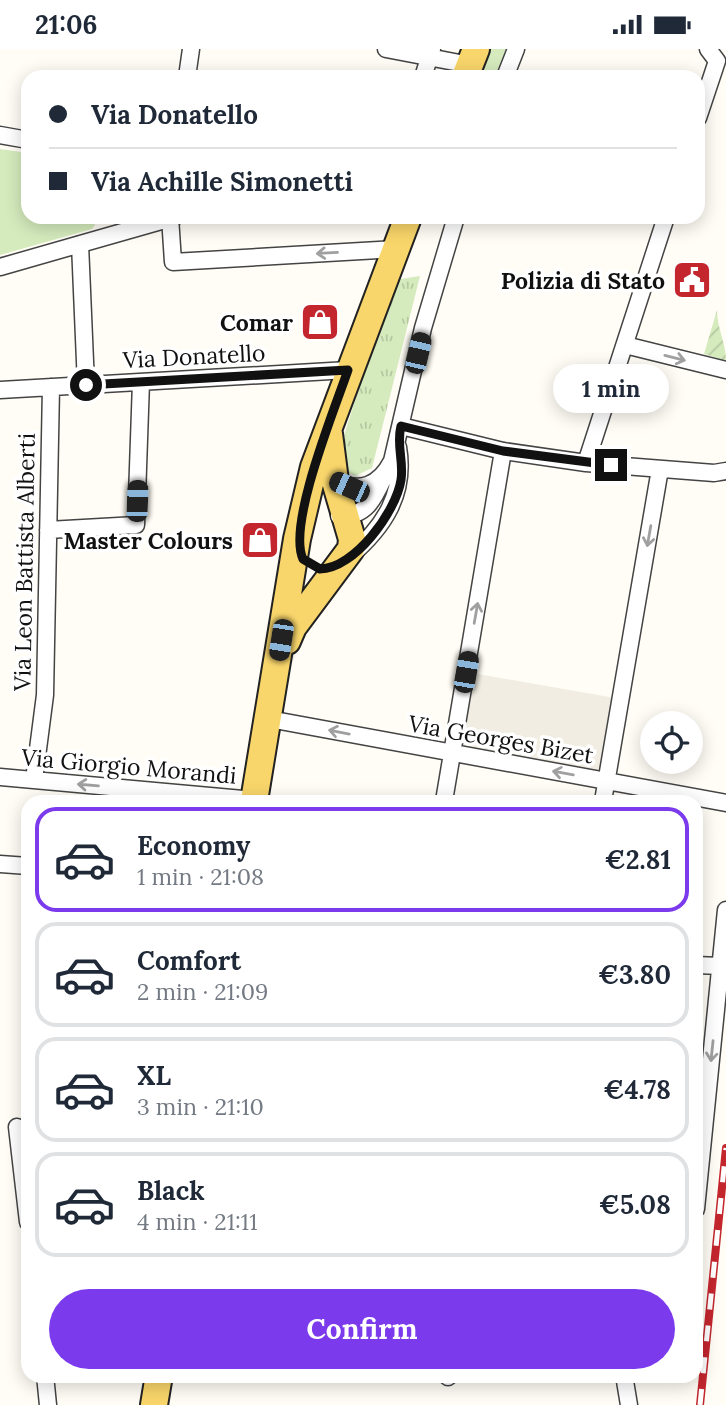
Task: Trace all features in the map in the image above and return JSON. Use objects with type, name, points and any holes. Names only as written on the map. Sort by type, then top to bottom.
[{"type":"main road","points":[[255,795],[299,534],[314,467],[348,370],[405,224]]},
{"type":"main road","points":[[277,665],[293,627],[351,549],[330,457],[329,426]]},
{"type":"main road","points":[[299,534],[315,516],[343,521]]},
{"type":"main road","points":[[299,534],[303,559],[310,565],[320,569],[343,562]]},
{"type":"main road","points":[[154,1405],[158,1383]]},
{"type":"street","points":[[188,70],[191,49]]},
{"type":"street","points":[[386,49],[431,53],[470,64]]},
{"type":"street","points":[[508,70],[516,49]]},
{"type":"street","points":[[705,97],[717,61],[708,49]]},
{"type":"street","points":[[425,70],[431,53]]},
{"type":"street","points":[[0,135],[21,139]]},
{"type":"street","points":[[0,267],[148,224]]},
{"type":"street","points":[[172,224],[173,262],[396,250]]},
{"type":"street","points":[[343,521],[367,507],[385,475],[399,434],[423,328],[454,224]]},
{"type":"street","points":[[586,463],[664,224]]},
{"type":"street","points":[[80,244],[86,385]]},
{"type":"street","points":[[625,345],[726,370]]},
{"type":"street","name":"Via Donatello","points":[[0,390],[348,370]]},
{"type":"street","points":[[48,530],[136,525],[141,382]]},
{"type":"street","name":"Via Leon Battista Alberti","points":[[34,780],[45,695],[51,387]]},
{"type":"street","points":[[399,434],[586,463],[726,471]]},
{"type":"street","points":[[343,562],[367,542],[396,499],[402,467],[399,434]]},
{"type":"street","points":[[444,795],[503,451]]},
{"type":"street","points":[[604,795],[660,469]]},
{"type":"street","points":[[335,481],[349,487],[362,487],[385,475]]},
{"type":"street","name":"Via Georges Bizet","points":[[269,719],[683,795]]},
{"type":"street","name":"Via Giorgio Morandi","points":[[0,778],[191,795]]},
{"type":"street","name":"Via Georges Bizet","points":[[703,799],[726,803]]},
{"type":"street","points":[[0,864],[21,866]]},
{"type":"street","points":[[703,1138],[726,910]]},
{"type":"street","points":[[703,965],[720,966]]},
{"type":"street","points":[[0,1127],[21,1127]]},
{"type":"street","points":[[46,1383],[48,1405]]},
{"type":"green space","points":[[490,49],[506,49],[498,70],[482,70]]},
{"type":"green space","points":[[0,149],[21,152],[21,224],[95,225],[92,229],[0,255]]},
{"type":"green space","points":[[420,276],[372,468],[355,476],[345,471],[337,457],[394,280]]},
{"type":"green space","points":[[717,310],[725,348],[726,361],[704,354]]},
{"type":"shaded area","points":[[466,672],[621,699],[607,781],[452,754]]},
{"type":"railway","points":[[703,1375],[726,1148]]},
{"type":"railway","points":[[700,1405],[702,1383]]},
{"type":"place","name":"Polizia di Stato","points":[[692,280]]},
{"type":"place","name":"Comar","points":[[320,322]]},
{"type":"place","name":"Master Colours","points":[[260,540]]},
{"type":"route","points":[[86,385],[348,370],[314,467],[298,539],[298,549],[303,559],[320,569],[339,565],[367,542],[386,518],[401,482],[402,467],[397,441],[401,426],[503,451],[611,465]]}]
